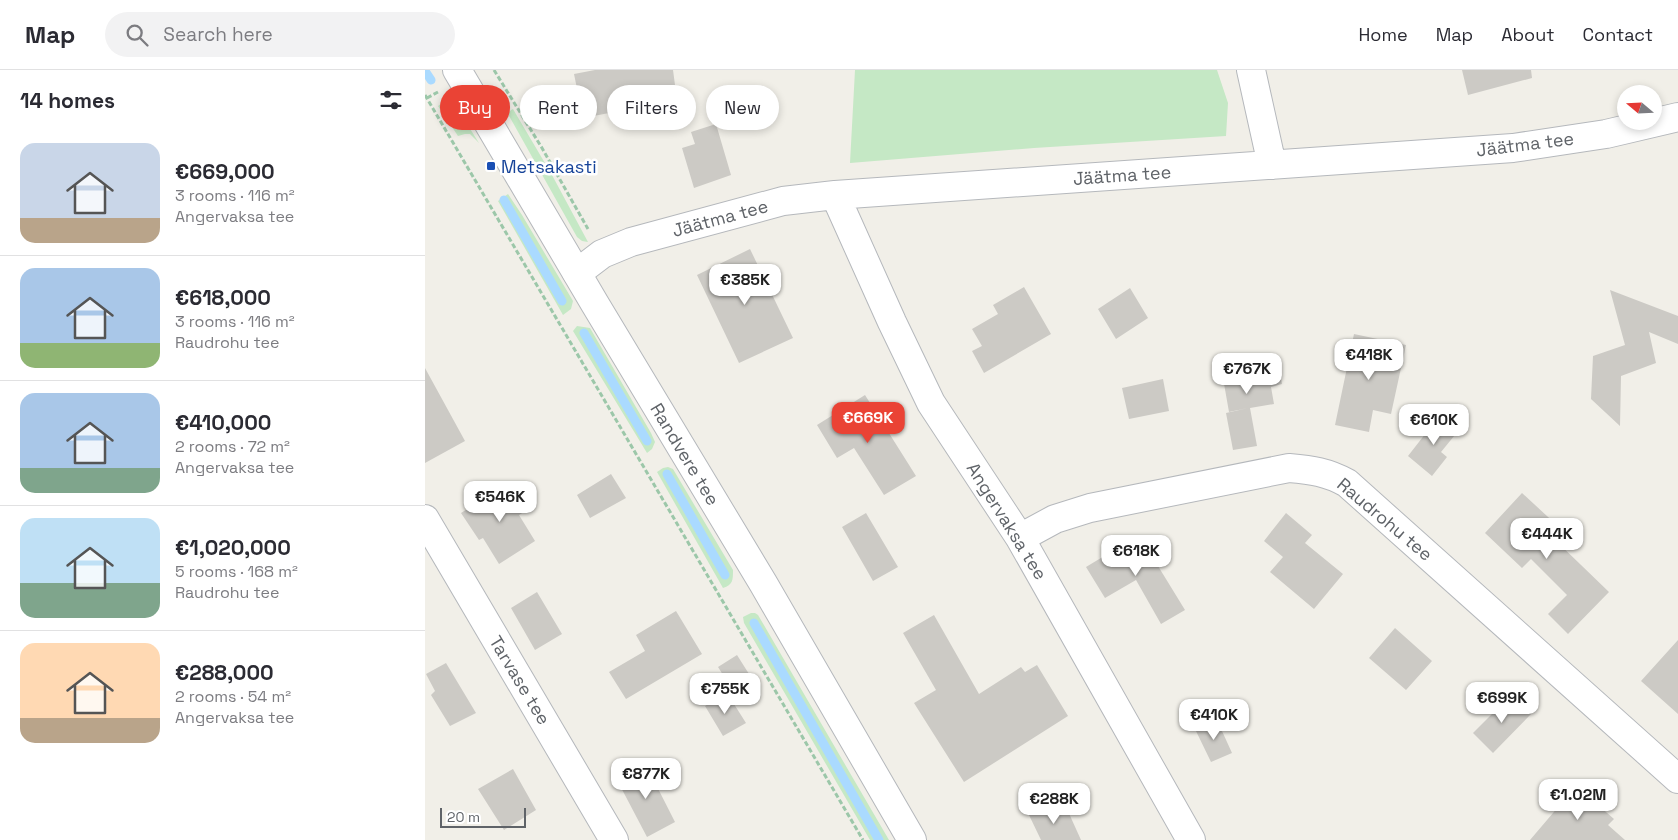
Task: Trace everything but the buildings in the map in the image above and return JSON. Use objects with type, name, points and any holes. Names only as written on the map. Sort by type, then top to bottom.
[{"type":"street","name":"Randvere tee","points":[[457,70],[763,583],[912,840]]},
{"type":"street","points":[[1251,70],[1271,165]]},
{"type":"street","name":"Jäätma tee","points":[[577,273],[602,254],[631,242],[783,201],[835,195],[1513,148],[1606,134],[1678,117]]},
{"type":"street","name":"Angervaksa tee","points":[[835,195],[931,403],[1020,538],[1191,840]]},
{"type":"street","name":"Raudrohu tee","points":[[1020,538],[1055,519],[1090,508],[1289,468],[1317,470],[1347,483],[1678,779]]},
{"type":"street","name":"Tarvase tee","points":[[425,520],[614,840]]},
{"type":"path","points":[[494,70],[542,148],[602,254]]},
{"type":"path","points":[[425,95],[863,840]]},
{"type":"green space","points":[[855,70],[1217,70],[1228,103],[1226,136],[1034,148],[850,163]]},
{"type":"green space","points":[[513,109],[520,121],[520,130],[525,130],[552,175],[588,242],[582,241],[577,237],[510,118],[511,110]]},
{"type":"green space","points":[[454,130],[471,130],[479,143],[470,134],[458,136]]},
{"type":"green space","points":[[508,194],[573,301],[571,309],[563,315],[498,201]]},
{"type":"green space","points":[[577,326],[590,328],[651,433],[655,442],[652,449],[647,453],[573,331]]},
{"type":"green space","points":[[668,467],[673,469],[733,570],[732,582],[726,587],[723,588],[657,472]]},
{"type":"green space","points":[[751,613],[758,615],[889,840],[870,840],[744,623],[743,617]]},
{"type":"waterway","points":[[425,71],[431,80]]},
{"type":"waterway","points":[[504,200],[562,301]]},
{"type":"waterway","points":[[584,333],[647,441]]},
{"type":"waterway","points":[[667,474],[725,575]]},
{"type":"waterway","points":[[754,623],[879,840]]},
{"type":"place","name":"Metsakasti","points":[[491,166]]}]
